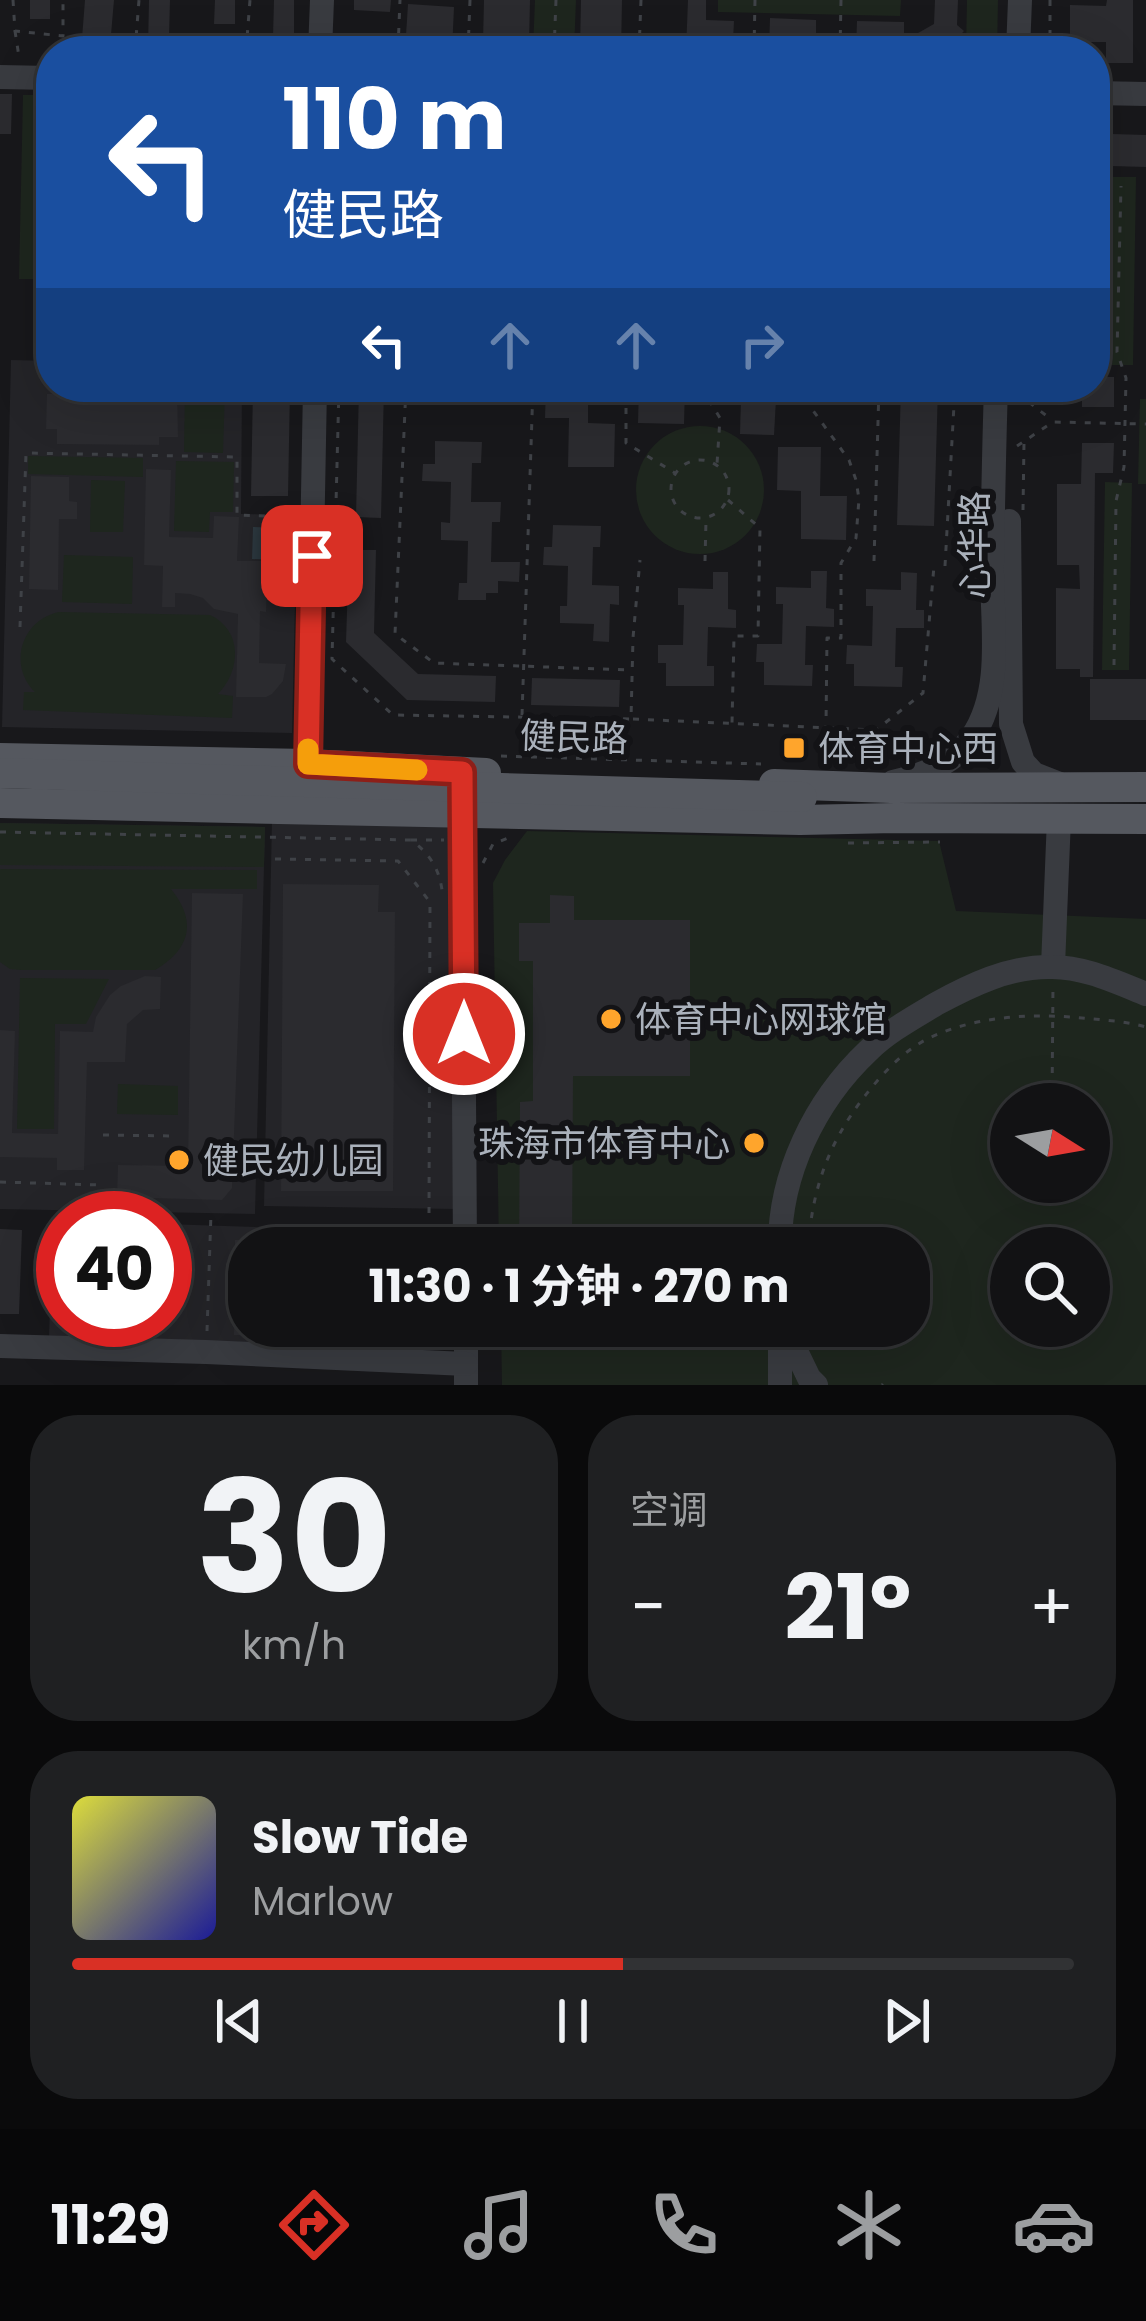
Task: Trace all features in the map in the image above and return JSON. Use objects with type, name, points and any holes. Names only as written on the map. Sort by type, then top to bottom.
[{"type":"main road","name":"健民路","points":[[0,758],[308,764],[854,787],[893,803],[1058,818],[1146,819]]},
{"type":"main road","points":[[0,773],[801,803]]},
{"type":"main road","name":"健民路","points":[[0,802],[800,820],[893,803],[1065,785],[1146,787]]},
{"type":"main road","points":[[0,788],[893,803]]},
{"type":"street","points":[[321,36],[322,0]]},
{"type":"street","points":[[1003,36],[1004,0]]},
{"type":"street","points":[[1019,36],[1020,0]]},
{"type":"street","points":[[1110,93],[1146,94]]},
{"type":"street","points":[[308,764],[299,598],[314,402]]},
{"type":"street","name":"心华路","points":[[854,787],[920,776],[956,755],[984,716],[993,667],[996,402]]},
{"type":"street","name":"心华路","points":[[1013,402],[1017,446],[1010,704],[1015,742],[1034,774],[1065,785]]},
{"type":"street","points":[[462,772],[465,1227]]},
{"type":"street","points":[[429,811],[452,822],[463,851]]},
{"type":"street","points":[[463,851],[474,824],[496,813]]},
{"type":"street","points":[[1053,966],[1058,818]]},
{"type":"street","points":[[780,1227],[785,1193],[803,1143],[830,1095],[869,1049],[914,1017],[1008,972],[1053,966],[1108,978],[1146,994]]},
{"type":"street","points":[[0,1346],[206,1352],[466,1375]]},
{"type":"street","points":[[780,1385],[781,1347]]},
{"type":"street","points":[[793,1347],[815,1385]]},
{"type":"path","points":[[10,70],[14,0]]},
{"type":"path","points":[[15,31],[63,36],[63,0]]},
{"type":"path","points":[[136,36],[139,0]]},
{"type":"path","points":[[247,36],[250,0]]},
{"type":"path","points":[[399,36],[400,0]]},
{"type":"path","points":[[469,36],[470,0]]},
{"type":"path","points":[[555,36],[556,0]]},
{"type":"path","points":[[640,36],[641,0]]},
{"type":"path","points":[[754,36],[755,0]]},
{"type":"path","points":[[840,36],[841,0]]},
{"type":"path","points":[[1050,0],[1050,36]]},
{"type":"path","points":[[1114,665],[1116,501],[1124,466],[1126,378],[1118,352],[1121,186]]},
{"type":"path","points":[[339,402],[332,659],[393,715],[876,730],[922,693],[934,566]]},
{"type":"path","points":[[405,402],[394,634],[434,663],[632,670]]},
{"type":"path","points":[[522,717],[533,402]]},
{"type":"path","points":[[626,402],[626,443],[676,473]]},
{"type":"path","points":[[710,402],[720,418],[717,465]]},
{"type":"path","points":[[807,402],[849,460],[859,499],[856,538],[842,563],[841,638],[827,638],[826,728]]},
{"type":"path","points":[[874,561],[879,402]]},
{"type":"path","points":[[945,566],[954,402]]},
{"type":"path","points":[[1030,402],[1053,422]]},
{"type":"path","points":[[1023,509],[1017,446],[1053,422],[1146,424]]},
{"type":"path","points":[[20,627],[26,453],[238,457],[237,515],[289,517],[299,598],[267,598]]},
{"type":"path","points":[[709,460],[717,465],[728,480],[728,500],[706,518],[686,515],[673,501],[676,473],[690,461],[709,460]]},
{"type":"path","points":[[728,500],[760,528],[758,636],[734,636],[732,724]]},
{"type":"path","points":[[706,518],[706,561]]},
{"type":"path","points":[[631,719],[640,560]]},
{"type":"path","points":[[500,756],[772,764]]},
{"type":"path","points":[[0,832],[411,840],[434,865],[442,897]]},
{"type":"path","points":[[481,873],[493,844],[521,837]]},
{"type":"path","points":[[836,843],[946,842]]},
{"type":"path","points":[[274,859],[398,861],[430,902],[429,1216]]},
{"type":"path","points":[[1052,1083],[1053,966]]},
{"type":"path","points":[[810,1227],[825,1161],[844,1124],[893,1062],[925,1040],[968,1023],[1052,1015],[1146,1027]]},
{"type":"path","points":[[103,1135],[178,1136]]},
{"type":"path","points":[[0,1182],[101,1185]]},
{"type":"path","points":[[206,1352],[211,1213]]},
{"type":"shaded area","points":[[535,0],[576,0],[575,36],[534,36]]},
{"type":"shaded area","points":[[718,0],[901,0],[900,16],[718,12]]},
{"type":"shaded area","points":[[967,0],[998,0],[997,36],[966,36]]},
{"type":"shaded area","points":[[23,95],[36,95],[36,279],[19,279]]},
{"type":"shaded area","points":[[1110,177],[1136,177],[1133,365],[1110,365]]},
{"type":"shaded area","points":[[11,360],[36,361],[36,402],[242,402],[241,514],[297,515],[292,733],[2,727]]},
{"type":"shaded area","points":[[1140,399],[1146,399],[1146,484],[1138,484]]},
{"type":"shaded area","points":[[185,402],[225,402],[223,453],[184,452]]},
{"type":"shaded area","points":[[700,426],[724,431],[745,445],[759,466],[764,490],[759,514],[745,535],[724,549],[700,554],[676,549],[655,535],[641,514],[636,490],[641,466],[655,445],[676,431]]},
{"type":"shaded area","points":[[28,456],[143,458],[143,477],[28,474]]},
{"type":"shaded area","points":[[176,461],[234,462],[233,512],[210,512],[209,532],[174,531]]},
{"type":"shaded area","points":[[91,480],[125,481],[123,532],[90,532]]},
{"type":"shaded area","points":[[1105,482],[1132,483],[1129,670],[1102,670]]},
{"type":"shaded area","points":[[253,527],[279,528],[278,560],[252,559]]},
{"type":"shaded area","points":[[64,555],[133,557],[132,604],[62,602]]},
{"type":"shaded area","points":[[59,612],[210,615],[221,622],[233,641],[231,674],[218,694],[233,696],[232,718],[23,710],[24,692],[35,692],[22,669],[23,645],[35,624]]},
{"type":"shaded area","points":[[272,820],[453,823],[455,1209],[264,1206]]},
{"type":"shaded area","points":[[0,823],[265,827],[255,1214],[192,1213],[192,1191],[36,1191],[36,1210],[0,1209]]},
{"type":"shaded area","points":[[0,823],[265,827],[264,867],[0,865]]},
{"type":"shaded area","name":"珠海市体育中心","points":[[527,831],[939,841],[956,911],[1146,919],[1146,1385],[502,1385],[501,1347],[930,1347],[930,1227],[499,1227],[493,883]]},
{"type":"shaded area","points":[[0,869],[257,870],[257,889],[171,889],[185,912],[186,934],[176,953],[155,970],[21,970],[0,962]]},
{"type":"shaded area","points":[[20,978],[109,979],[86,1024],[55,1024],[54,1129],[17,1129]]},
{"type":"shaded area","points":[[118,1084],[178,1086],[178,1115],[117,1114]]},
{"type":"shaded area","points":[[192,1225],[254,1227],[228,1227],[228,1343],[192,1342]]},
{"type":"building","points":[[30,0],[50,0],[50,19],[30,19]]},
{"type":"building","points":[[85,0],[114,0],[111,36],[82,36]]},
{"type":"building","points":[[149,0],[170,0],[169,36],[148,36]]},
{"type":"building","points":[[215,0],[235,0],[235,24],[214,24]]},
{"type":"building","points":[[274,0],[294,0],[294,36],[273,36]]},
{"type":"building","points":[[354,0],[391,0],[390,12],[354,10]]},
{"type":"building","points":[[484,0],[530,0],[529,36],[483,36]]},
{"type":"building","points":[[581,0],[622,0],[621,36],[580,36]]},
{"type":"building","points":[[688,0],[706,0],[706,20],[734,21],[733,36],[687,36]]},
{"type":"building","points":[[935,0],[958,0],[957,25],[964,31],[959,36],[913,36],[934,24]]},
{"type":"building","points":[[1107,0],[1133,0],[1133,63],[1110,63],[1110,36],[1070,36],[1070,5],[1106,6]]},
{"type":"building","points":[[408,4],[454,7],[453,36],[406,36]]},
{"type":"building","points":[[770,18],[816,20],[816,36],[769,36]]},
{"type":"building","points":[[857,21],[904,22],[904,36],[856,36]]},
{"type":"building","points":[[0,94],[12,94],[11,134],[0,134]]},
{"type":"building","points":[[1112,134],[1146,135],[1146,167],[1111,166]]},
{"type":"building","points":[[34,287],[36,287],[36,331]]},
{"type":"building","points":[[1110,377],[1114,377],[1114,407],[1082,407],[1082,402],[1110,402]]},
{"type":"building","points":[[47,402],[177,402],[178,437],[159,437],[159,445],[57,444],[57,429],[46,429]]},
{"type":"building","points":[[253,402],[290,402],[288,496],[251,496]]},
{"type":"building","points":[[359,402],[384,402],[381,518],[356,517]]},
{"type":"building","points":[[546,402],[588,402],[588,423],[615,424],[614,467],[568,467],[569,418],[545,418]]},
{"type":"building","points":[[639,402],[685,402],[684,424],[638,423]]},
{"type":"building","points":[[741,402],[776,402],[774,435],[740,434]]},
{"type":"building","points":[[901,402],[938,402],[934,526],[897,525]]},
{"type":"building","points":[[435,441],[482,442],[481,463],[472,463],[471,502],[501,502],[500,522],[492,522],[491,562],[520,562],[519,582],[498,581],[498,593],[486,593],[486,600],[458,600],[459,583],[467,583],[468,541],[441,540],[441,522],[450,523],[451,482],[422,481],[423,464],[435,464]]},
{"type":"building","points":[[1082,443],[1114,443],[1113,473],[1095,473],[1093,677],[1080,677],[1080,669],[1056,669],[1056,588],[1080,589],[1079,565],[1057,565],[1057,484],[1081,484]]},
{"type":"building","points":[[778,447],[821,447],[820,496],[847,496],[846,540],[801,539],[801,491],[777,490]]},
{"type":"building","points":[[146,469],[171,470],[169,537],[213,538],[214,516],[239,517],[237,561],[262,561],[261,587],[267,587],[266,612],[260,611],[259,663],[286,664],[283,681],[272,694],[236,697],[238,614],[214,609],[190,594],[175,593],[175,607],[162,607],[163,566],[144,565]]},
{"type":"building","points":[[31,476],[69,477],[69,501],[77,502],[77,519],[59,519],[58,590],[29,589]]},
{"type":"building","points":[[553,525],[601,526],[600,547],[593,547],[592,585],[619,586],[619,605],[610,604],[609,642],[593,641],[594,624],[560,623],[560,606],[567,606],[568,566],[543,565],[544,547],[552,547]]},
{"type":"building","points":[[349,550],[376,550],[374,633],[418,674],[496,676],[495,702],[407,700],[346,642]]},
{"type":"building","points":[[811,571],[827,571],[826,608],[834,609],[834,627],[806,626],[805,665],[813,665],[812,686],[764,685],[764,662],[756,662],[757,644],[782,644],[783,604],[776,604],[776,587],[811,588]]},
{"type":"building","points":[[713,572],[728,572],[728,609],[736,610],[736,628],[708,627],[707,666],[714,666],[714,686],[666,686],[666,663],[658,663],[658,645],[683,645],[684,605],[678,605],[678,588],[713,589]]},
{"type":"building","points":[[901,572],[917,573],[916,610],[924,610],[924,628],[896,628],[895,667],[903,667],[902,687],[854,686],[854,664],[846,664],[847,645],[872,646],[873,606],[866,606],[866,589],[901,590]]},
{"type":"building","points":[[532,678],[620,680],[619,707],[531,705]]},
{"type":"building","points":[[1090,679],[1146,679],[1146,720],[1090,720]]},
{"type":"building","points":[[283,884],[379,885],[378,912],[395,912],[393,1191],[281,1191]]},
{"type":"building","points":[[192,893],[243,894],[232,1188],[222,1200],[192,1199],[192,1191],[117,1191],[118,1165],[188,1166]]},
{"type":"building","name":"体育中心网球馆","points":[[550,895],[574,896],[574,920],[690,920],[690,1076],[573,1076],[572,1227],[519,1227],[520,1102],[533,1101],[533,961],[519,961],[519,923],[550,923]]},
{"type":"building","points":[[145,976],[161,977],[160,1009],[143,1010],[127,1024],[125,1062],[87,1062],[84,1170],[57,1170],[57,1158],[0,1157],[0,1030],[15,1031],[12,1133],[58,1134],[60,1031],[93,1032],[110,995]]},
{"type":"building","points":[[0,1229],[22,1230],[19,1314],[0,1314]]},
{"type":"slow traffic","points":[[308,749],[308,764],[417,770]]},
{"type":"place","name":"体育中心西","points":[[794,748]]},
{"type":"place","name":"体育中心网球馆","points":[[611,1019]]},
{"type":"place","name":"珠海市体育中心","points":[[754,1143]]},
{"type":"place","name":"健民幼儿园","points":[[179,1160]]},
{"type":"route","points":[[312,556],[308,764],[462,772],[464,1034]]}]
